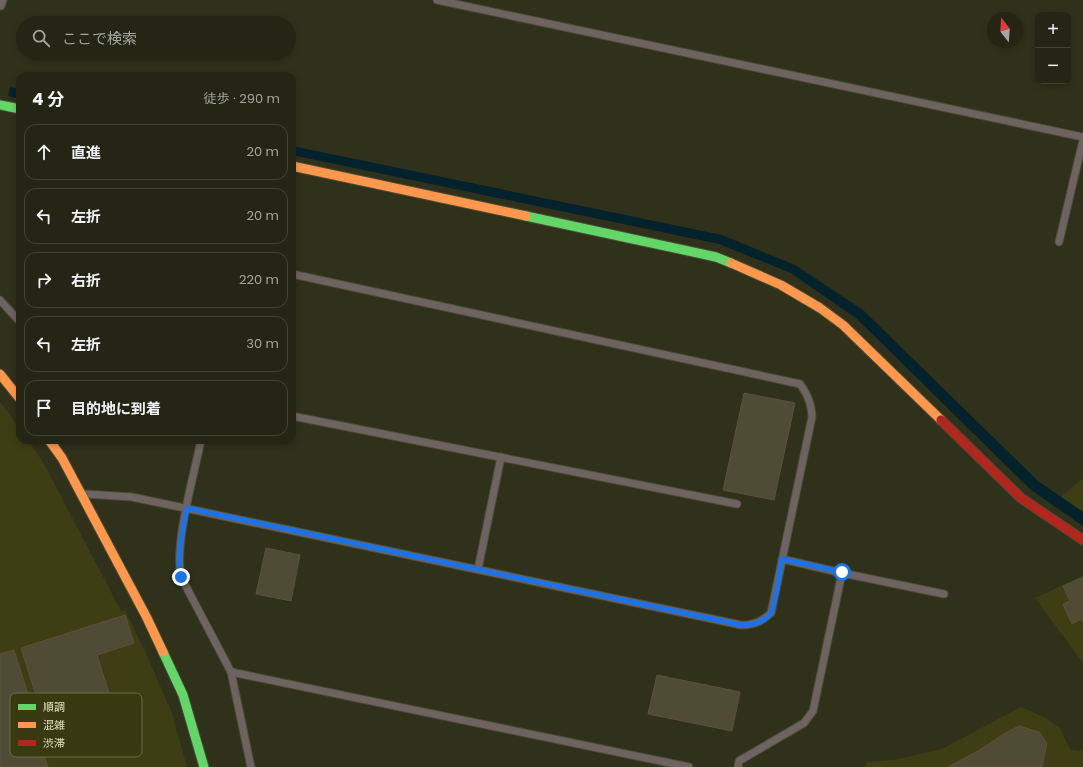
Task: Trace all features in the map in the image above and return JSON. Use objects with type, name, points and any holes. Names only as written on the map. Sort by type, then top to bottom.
[{"type":"street","points":[[0,105],[16,108]]},
{"type":"street","points":[[296,167],[716,257],[781,285],[820,308],[844,325],[1021,498],[1083,540]]},
{"type":"street","points":[[0,374],[16,393]]},
{"type":"street","points":[[52,444],[62,458],[147,618],[183,695],[204,767]]},
{"type":"lane","points":[[437,0],[1083,137]]},
{"type":"lane","points":[[1059,242],[1083,140]]},
{"type":"lane","points":[[81,494],[132,497],[741,625],[753,625],[763,620],[771,613],[812,417],[812,404],[808,394],[800,384],[296,275]]},
{"type":"lane","points":[[0,300],[16,318]]},
{"type":"lane","points":[[296,417],[737,504]]},
{"type":"lane","points":[[200,444],[179,552],[179,565],[181,577],[231,672],[251,767]]},
{"type":"lane","points":[[478,569],[500,457]]},
{"type":"lane","points":[[782,559],[944,594]]},
{"type":"lane","points":[[738,767],[739,760],[804,722],[813,711],[842,572]]},
{"type":"lane","points":[[231,672],[689,767]]},
{"type":"shaded area","points":[[0,402],[16,424],[16,444],[31,444],[43,462],[121,611],[125,610],[172,713],[187,767],[0,767]]},
{"type":"shaded area","points":[[1083,478],[1083,512],[1061,497]]},
{"type":"shaded area","points":[[1083,576],[1083,663],[1035,598]]},
{"type":"shaded area","points":[[1021,707],[1046,718],[1060,728],[1070,749],[1079,751],[1083,749],[1083,767],[865,767],[866,762],[893,760],[942,749]]},
{"type":"water","points":[[10,87],[16,88],[16,98],[8,96]]},
{"type":"water","points":[[296,147],[722,235],[795,265],[863,310],[1038,481],[1083,512],[1083,526],[1031,490],[857,319],[791,273],[719,244],[296,156]]},
{"type":"building","points":[[744,393],[795,403],[774,500],[723,490]]},
{"type":"building","points":[[266,548],[300,555],[291,601],[256,594]]},
{"type":"building","points":[[1083,577],[1083,622],[1081,619],[1072,624],[1063,604],[1070,601],[1063,586]]},
{"type":"building","points":[[125,615],[134,643],[97,655],[109,693],[35,693],[21,648]]},
{"type":"building","points":[[14,650],[28,693],[10,693],[10,757],[44,757],[48,767],[0,767],[0,654]]},
{"type":"building","points":[[657,675],[740,692],[732,731],[648,714]]},
{"type":"building","points":[[1019,726],[1039,732],[1047,743],[1042,767],[948,767],[978,751]]},
{"type":"traffic: fast","points":[[0,105],[16,108]]},
{"type":"traffic: fast","points":[[526,216],[716,257],[731,263]]},
{"type":"traffic: fast","points":[[163,652],[183,695],[204,767]]},
{"type":"traffic: slow","points":[[296,167],[526,216]]},
{"type":"traffic: slow","points":[[731,263],[781,285],[820,308],[843,325],[941,420]]},
{"type":"traffic: slow","points":[[0,374],[16,394]]},
{"type":"traffic: slow","points":[[52,444],[62,458],[147,618],[163,652]]},
{"type":"traffic: jam","points":[[941,420],[1021,498],[1083,540]]},
{"type":"route","points":[[181,577],[179,552],[187,508],[741,625],[753,625],[763,620],[771,613],[782,559],[842,572]]}]
